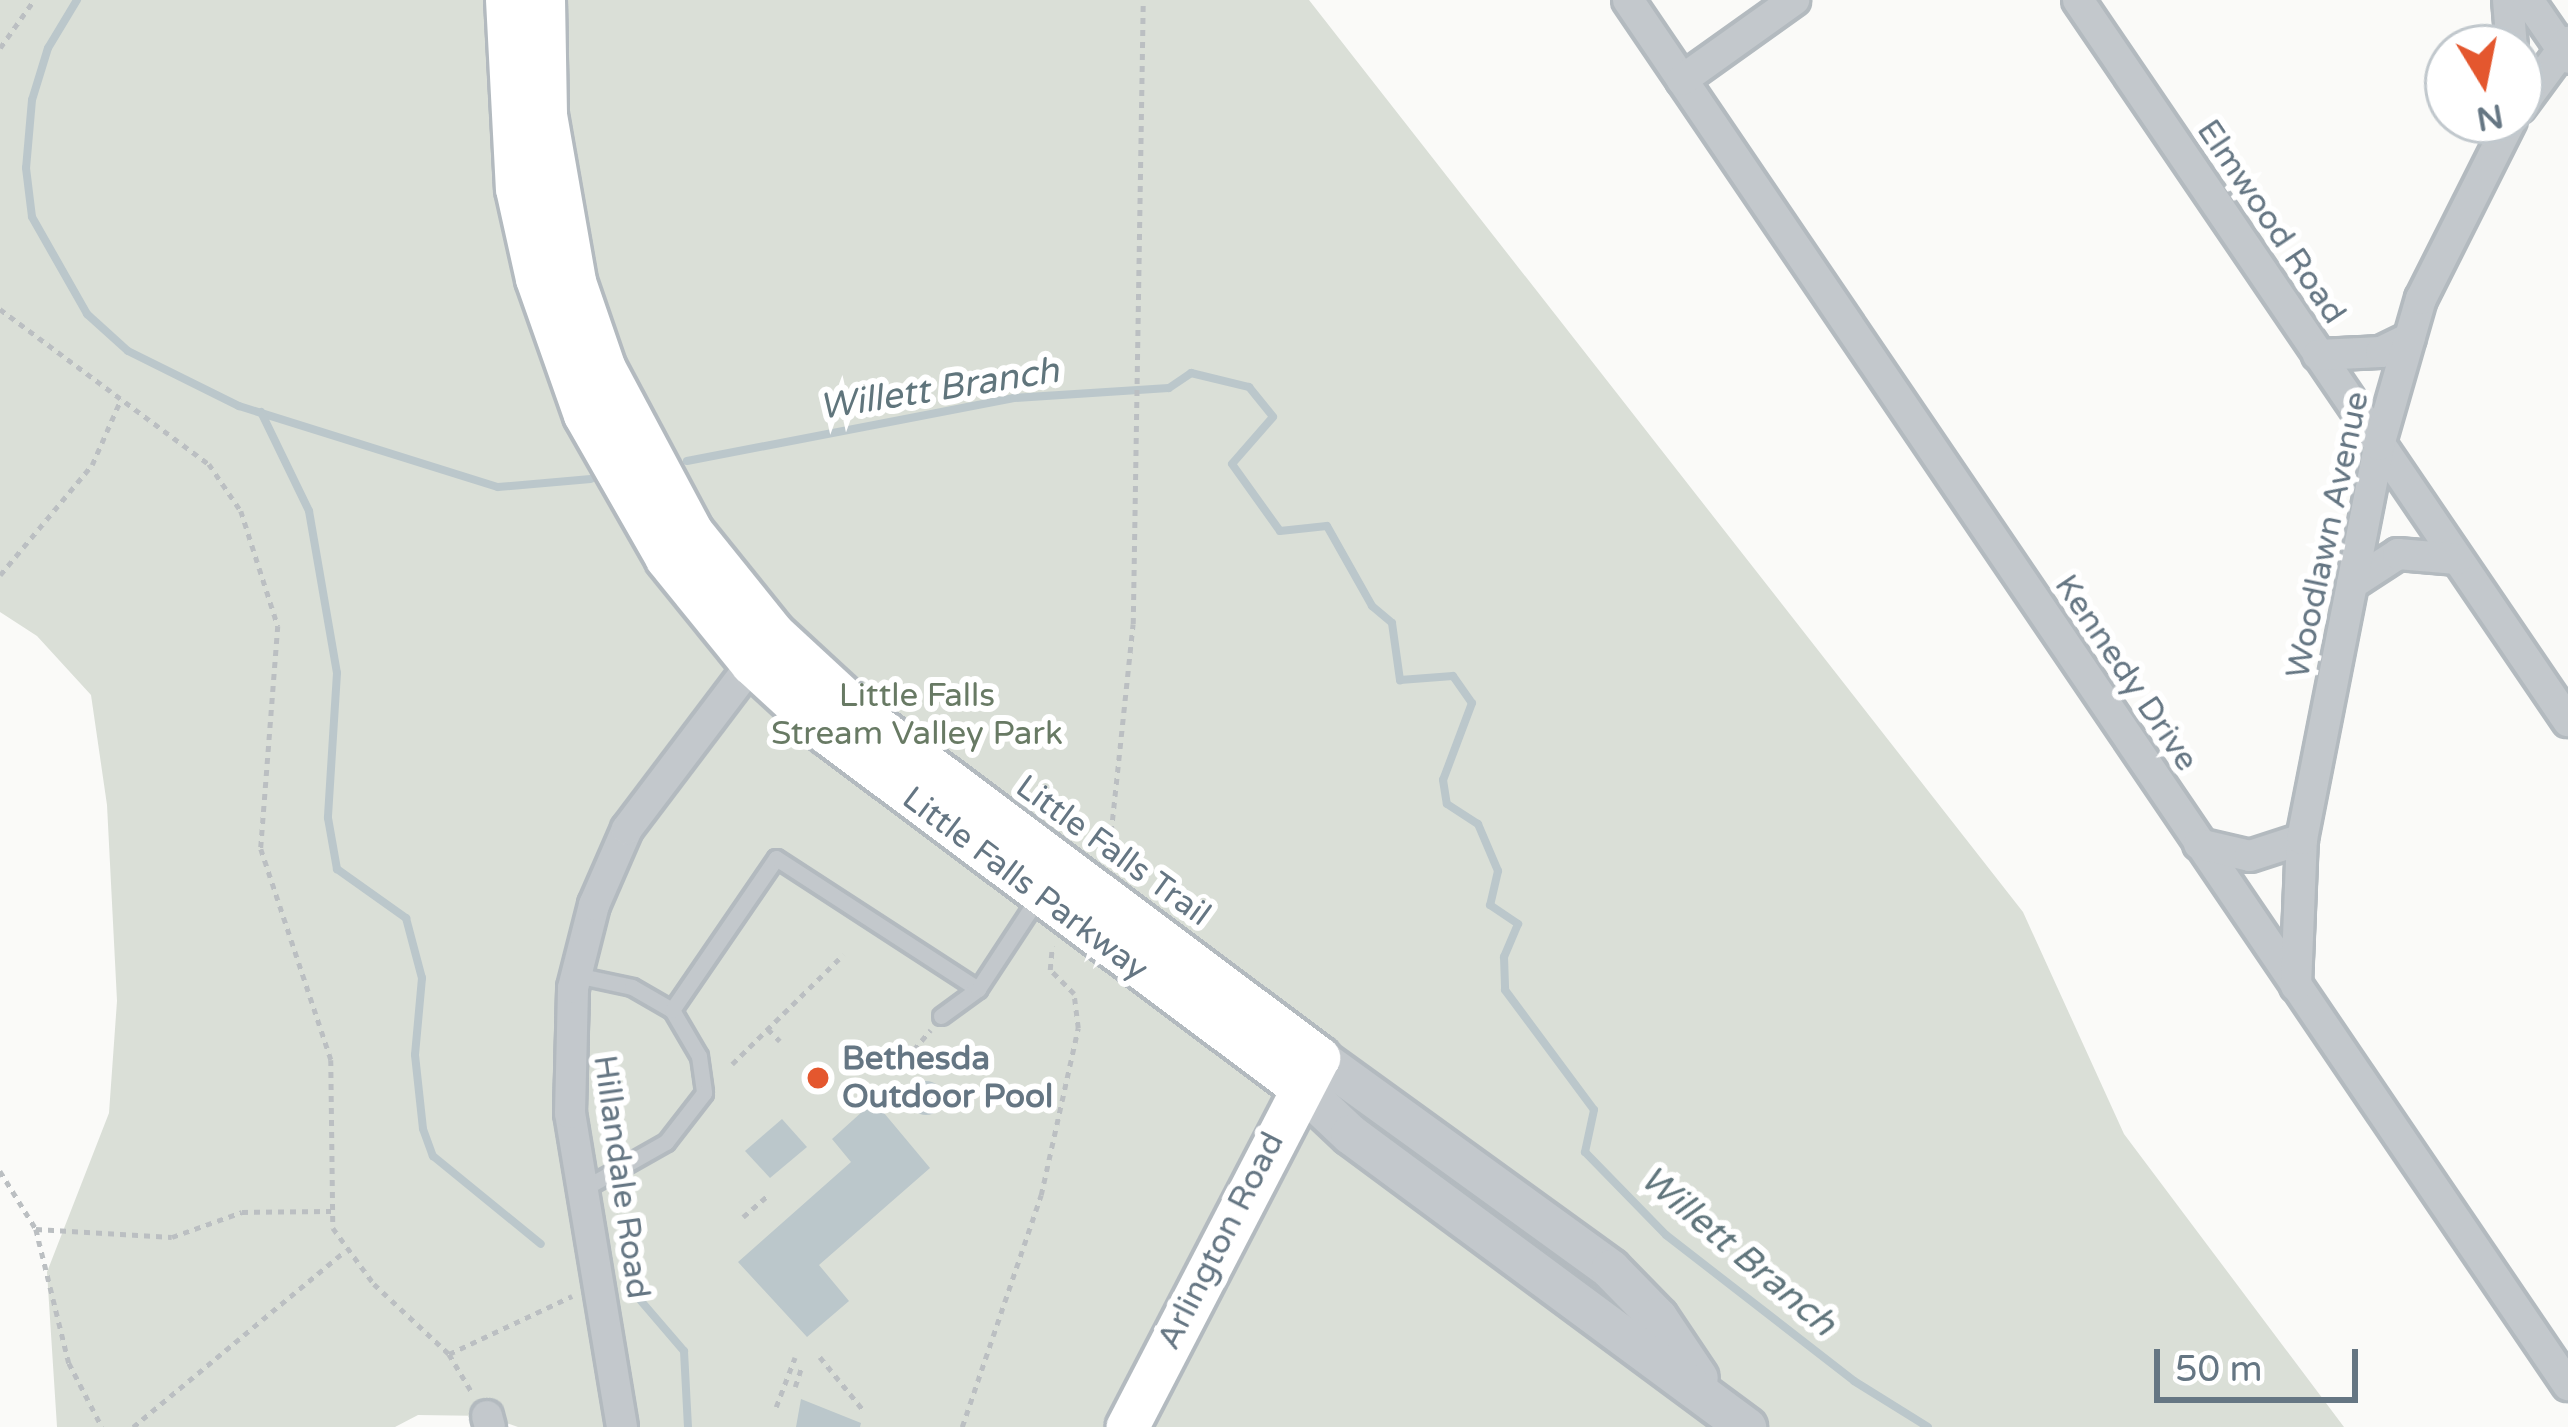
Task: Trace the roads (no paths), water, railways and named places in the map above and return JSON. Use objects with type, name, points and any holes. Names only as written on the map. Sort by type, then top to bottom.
[{"type":"main road","name":"Little Falls Parkway","points":[[507,0],[517,189],[560,347],[618,481],[668,559],[763,649],[920,762],[1309,1072]]},
{"type":"main road","name":"Little Falls Parkway","points":[[544,0],[556,193],[604,370],[692,532],[763,649],[826,733],[1039,896],[1309,1072]]},
{"type":"main road","name":"Arlington Road","points":[[1128,1427],[1309,1072]]},
{"type":"street","name":"Kennedy Drive","points":[[1628,0],[2568,1385]]},
{"type":"street","points":[[1682,80],[1794,0]]},
{"type":"street","name":"Elmwood Road","points":[[2078,0],[2568,722]]},
{"type":"street","points":[[2528,0],[2566,49],[2544,77]]},
{"type":"street","name":"Woodlawn Avenue","points":[[2296,986],[2302,839],[2379,445],[2410,338],[2500,144]]},
{"type":"street","points":[[2318,356],[2381,352],[2410,338]]},
{"type":"street","points":[[2352,584],[2398,554],[2457,559]]},
{"type":"street","name":"Hillandale Road","points":[[622,1427],[580,1190],[566,1045],[576,974],[594,905],[627,829],[763,649]]},
{"type":"street","points":[[2198,844],[2251,856],[2302,839]]},
{"type":"street","name":"Little Falls Parkway","points":[[1309,1072],[1610,1269],[1658,1317],[1714,1402],[1746,1427]]},
{"type":"lane","points":[[672,1010],[776,858],[978,988]]},
{"type":"lane","points":[[941,1016],[978,988],[1039,896]]},
{"type":"lane","points":[[576,974],[632,987],[672,1010],[704,1072],[697,1108],[666,1142],[580,1190]]},
{"type":"waterway","name":"Willett Branch","points":[[77,0],[48,48],[32,100],[26,168],[32,217],[87,314],[128,351],[239,406],[498,487],[591,479]]},
{"type":"waterway","name":"Willett Branch","points":[[687,461],[1014,398],[1169,388],[1191,373],[1249,387],[1273,417],[1232,464],[1280,531],[1327,526],[1372,606],[1392,623],[1400,680],[1453,676],[1472,703],[1443,780],[1447,804],[1478,824],[1498,871],[1490,905],[1518,924],[1504,957],[1505,990],[1594,1110],[1585,1152],[1666,1235],[1854,1381],[1928,1427]]},
{"type":"waterway","points":[[261,412],[309,511],[337,673],[328,818],[337,869],[406,918],[422,978],[415,1055],[423,1129],[433,1156],[541,1244]]},
{"type":"waterway","points":[[641,1301],[684,1351],[688,1427]]},
{"type":"place","name":"Bethesda Outdoor Pool","points":[[818,1078]]},
{"type":"park label","name":"Little Falls Stream Valley Park","points":[[917,715]]}]
